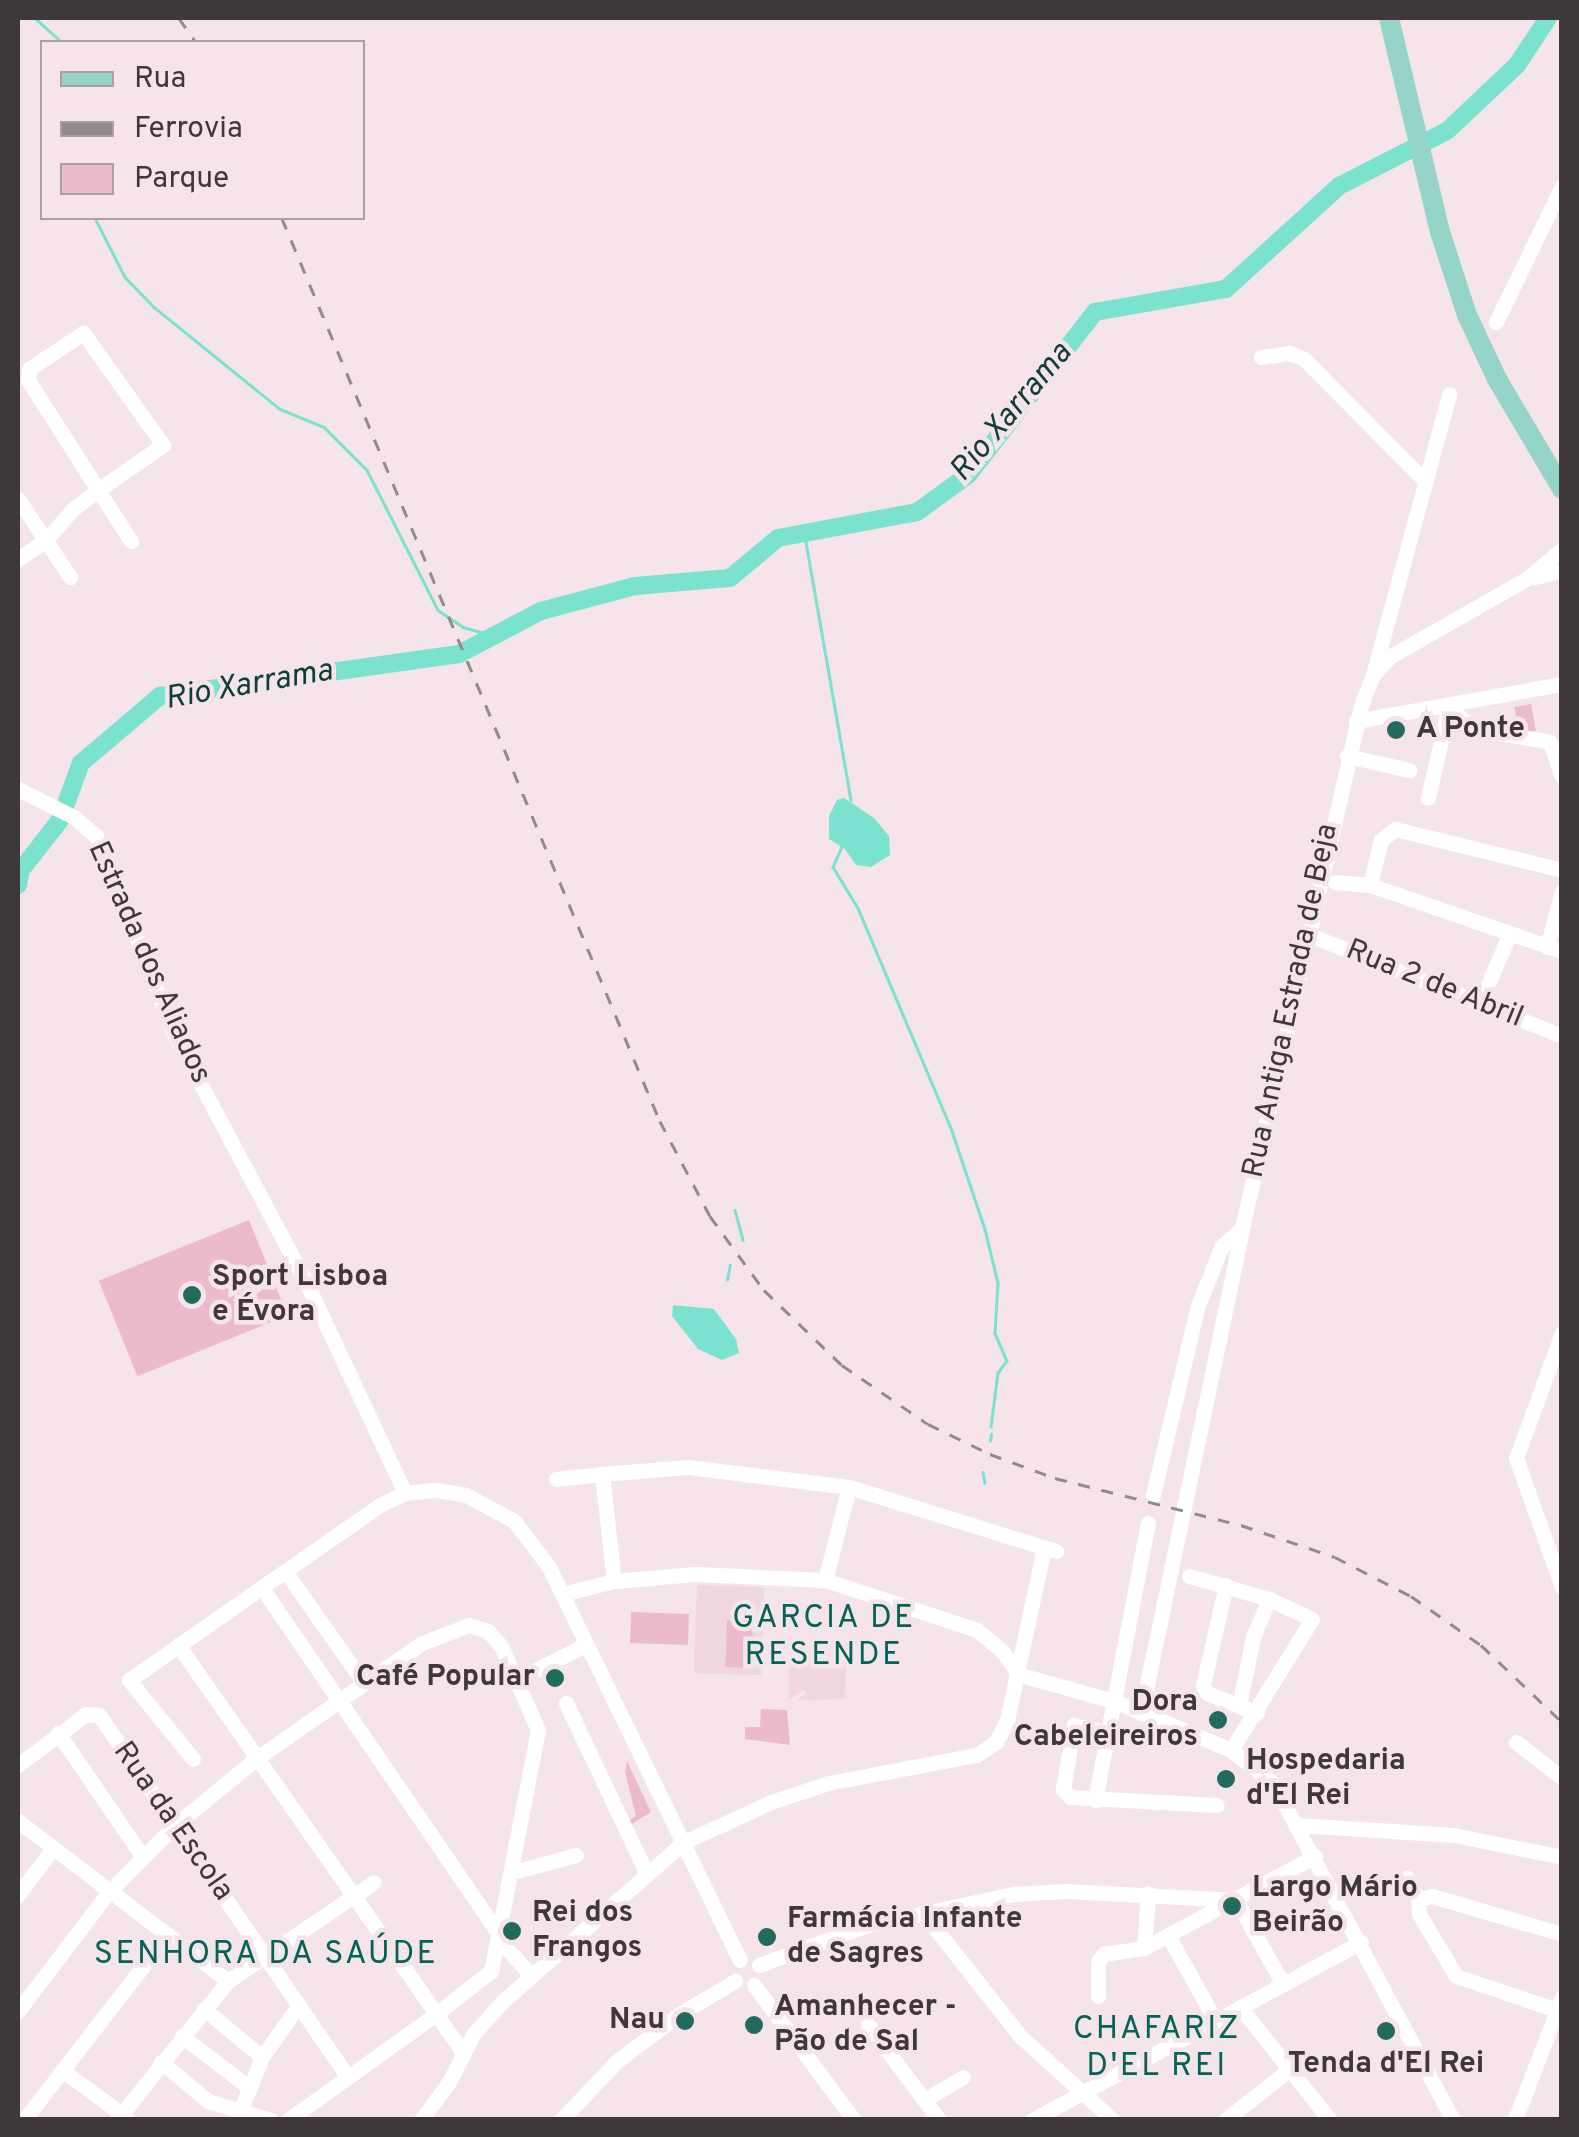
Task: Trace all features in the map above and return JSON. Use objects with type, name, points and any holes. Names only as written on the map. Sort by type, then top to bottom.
[{"type":"main road","points":[[1389,18],[1424,169],[1467,315],[1562,489]]},
{"type":"main road","points":[[1530,434],[1562,473]]},
{"type":"street","points":[[1496,322],[1562,186]]},
{"type":"street","points":[[18,559],[46,540],[73,509],[98,490],[163,445],[89,336],[77,335],[29,369],[28,380],[98,490],[131,541]]},
{"type":"street","points":[[1261,357],[1290,353],[1304,359],[1426,482]]},
{"type":"street","points":[[1374,675],[1449,394]]},
{"type":"street","points":[[18,499],[70,577]]},
{"type":"street","points":[[1526,579],[1562,550]]},
{"type":"street","points":[[1526,579],[1562,571]]},
{"type":"street","name":"Rua Antiga Estrada de Beja","points":[[1153,1495],[1198,1305],[1222,1246],[1242,1228],[1347,756],[1374,675],[1403,648],[1526,579]]},
{"type":"street","points":[[1356,721],[1562,684]]},
{"type":"street","points":[[1449,706],[1463,720],[1484,730],[1553,745],[1562,776]]},
{"type":"street","points":[[1428,798],[1449,706]]},
{"type":"street","points":[[1347,756],[1409,770]]},
{"type":"street","name":"Estrada dos Aliados","points":[[18,789],[74,817],[96,836],[174,1034],[307,1284],[405,1493]]},
{"type":"street","points":[[1370,884],[1381,840],[1395,829],[1562,870]]},
{"type":"street","points":[[1323,861],[1334,882]]},
{"type":"street","points":[[1315,896],[1334,882],[1370,884],[1554,949],[1562,891]]},
{"type":"street","points":[[1480,1003],[1510,933]]},
{"type":"street","name":"Rua 2 de Abril","points":[[1307,934],[1562,1036]]},
{"type":"street","points":[[1141,1713],[1242,1228]]},
{"type":"street","points":[[1562,1333],[1516,1458],[1562,1587]]},
{"type":"street","points":[[420,2120],[450,2082],[462,2051],[504,2001],[684,1842],[770,1802],[828,1783],[986,1750],[1002,1732],[1050,1549],[849,1487],[688,1468],[556,1479]]},
{"type":"street","points":[[602,1474],[614,1581]]},
{"type":"street","points":[[825,1580],[849,1487]]},
{"type":"street","points":[[193,1758],[130,1680],[405,1493],[436,1490],[490,1504],[534,1543],[562,1594],[740,1960]]},
{"type":"street","points":[[1095,1800],[1148,1523]]},
{"type":"street","points":[[286,1572],[364,1683]]},
{"type":"street","points":[[562,1594],[614,1581],[711,1574],[825,1580],[977,1630],[1003,1652],[1017,1673],[1114,1701],[1231,1750],[1273,1783],[1299,1825],[1453,2120]]},
{"type":"street","points":[[1189,1576],[1270,1598],[1309,1616],[1312,1624],[1231,1750]]},
{"type":"street","points":[[1226,1585],[1203,1685],[1208,1694],[1257,1713]]},
{"type":"street","points":[[262,1588],[500,1938],[531,1974]]},
{"type":"street","points":[[1239,1706],[1254,1637],[1270,1598]]},
{"type":"street","points":[[18,2011],[108,1893],[175,1826],[257,1758],[339,1700],[435,1636],[469,1626],[495,1638],[518,1680],[538,1730],[500,1938],[487,1977],[288,2120]]},
{"type":"street","points":[[518,1680],[587,1644]]},
{"type":"street","points":[[178,1645],[462,2051]]},
{"type":"street","points":[[566,1703],[603,1790],[646,1872]]},
{"type":"street","name":"Rua da Escola","points":[[58,1733],[86,1714],[99,1715],[348,2077]]},
{"type":"street","points":[[1108,1733],[1074,1725],[1062,1789],[1070,1797],[1217,1805]]},
{"type":"street","points":[[18,1765],[58,1733],[143,1857]]},
{"type":"street","points":[[1516,1742],[1562,1778]]},
{"type":"street","points":[[18,1821],[228,1981]]},
{"type":"street","points":[[1299,1825],[1454,1835],[1562,1857]]},
{"type":"street","points":[[18,1896],[53,1848]]},
{"type":"street","points":[[512,1872],[576,1855]]},
{"type":"street","points":[[1098,1996],[1098,1962],[1103,1954],[1144,1948],[1316,1856]]},
{"type":"street","points":[[1406,1878],[1418,1899],[1418,1914],[1456,1976],[1559,2004],[1515,2120]]},
{"type":"street","points":[[62,2070],[122,2118],[161,2062],[228,1981],[374,1882]]},
{"type":"street","points":[[759,1965],[808,1944],[1013,1894],[1148,1893],[1236,1900]]},
{"type":"street","points":[[1144,1948],[1148,1893]]},
{"type":"street","points":[[1418,1899],[1432,1896],[1562,1934]]},
{"type":"street","points":[[1236,1900],[1283,1984]]},
{"type":"street","points":[[923,1913],[1021,2037],[1112,2120]]},
{"type":"street","points":[[1168,1935],[1215,2020]]},
{"type":"street","points":[[24,2120],[168,1936]]},
{"type":"street","points":[[1032,2120],[1361,1942]]},
{"type":"street","points":[[754,1986],[742,1986],[735,1981],[733,1969],[740,1960],[750,1959],[759,1965]]},
{"type":"street","points":[[754,1986],[760,1978],[759,1965]]},
{"type":"street","points":[[561,2120],[617,2062],[680,2014],[735,1981]]},
{"type":"street","points":[[754,1986],[854,2120]]},
{"type":"street","points":[[241,2109],[247,2086],[262,2058],[299,2005]]},
{"type":"street","points":[[1240,2007],[1330,2120]]},
{"type":"street","points":[[204,2009],[262,2058]]},
{"type":"street","points":[[868,2025],[939,2120]]},
{"type":"street","points":[[182,2036],[247,2086]]},
{"type":"street","points":[[161,2062],[208,2101],[266,2118]]},
{"type":"street","points":[[1225,2120],[1290,2069]]},
{"type":"street","points":[[924,2100],[963,2077]]},
{"type":"shaded area","points":[[844,798],[874,818],[889,836],[890,855],[871,867],[856,865],[845,849],[829,839],[829,816],[837,800]]},
{"type":"shaded area","points":[[673,1305],[714,1309],[736,1339],[739,1353],[722,1360],[698,1349],[672,1316]]},
{"type":"shaded area","points":[[697,1585],[764,1587],[761,1675],[694,1673]]},
{"type":"shaded area","points":[[827,1650],[839,1665],[846,1665],[845,1699],[797,1700],[806,1694],[804,1690],[789,1699],[789,1651]]},
{"type":"green space","points":[[1531,704],[1536,731],[1519,734],[1514,707]]},
{"type":"green space","name":"Sport Lisboa e Évora","points":[[249,1220],[288,1315],[137,1376],[99,1281]]},
{"type":"green space","points":[[631,1612],[689,1614],[688,1645],[630,1643]]},
{"type":"green space","points":[[727,1620],[753,1621],[751,1668],[725,1667]]},
{"type":"green space","points":[[761,1709],[787,1710],[790,1745],[745,1739],[745,1727],[760,1727]]},
{"type":"green space","points":[[627,1761],[651,1812],[630,1825],[628,1821],[636,1816],[625,1772]]},
{"type":"waterway","points":[[35,18],[60,40]]},
{"type":"waterway","name":"Rio Xarrama","points":[[18,885],[21,870],[60,820],[81,763],[160,696],[459,654],[541,611],[635,586],[730,578],[778,538],[917,512],[968,475],[1095,312],[1226,289],[1339,186],[1447,131],[1517,65],[1548,18]]},
{"type":"waterway","points":[[96,220],[125,277],[154,307],[280,409],[324,427],[367,470],[438,610],[463,627],[497,637]]},
{"type":"waterway","points":[[813,532],[806,542],[851,800]]},
{"type":"waterway","points":[[842,847],[833,867],[858,908],[952,1131],[985,1229],[998,1283],[995,1333],[1007,1361],[998,1373],[991,1427]]},
{"type":"waterway","points":[[735,1210],[743,1240]]},
{"type":"waterway","points":[[727,1280],[730,1265]]},
{"type":"waterway","points":[[990,1441],[991,1434]]},
{"type":"waterway","points":[[983,1472],[985,1483]]},
{"type":"railway","points":[[179,18],[195,40]]},
{"type":"railway","points":[[283,220],[660,1121],[710,1216],[764,1290],[842,1365],[928,1424],[990,1454],[1055,1478],[1241,1525],[1335,1557],[1411,1596],[1481,1645],[1562,1722]]},
{"type":"place","name":"A Ponte","points":[[1396,730]]},
{"type":"place","name":"Sport Lisboa e Évora","points":[[192,1295]]},
{"type":"place","name":"Café Popular","points":[[555,1678]]},
{"type":"place","name":"Dora Cabeleireiros","points":[[1218,1720]]},
{"type":"place","name":"Hospedaria d'El Rei","points":[[1226,1779]]},
{"type":"place","name":"Largo Mário Beirão","points":[[1232,1906]]},
{"type":"place","name":"Rei dos Frangos","points":[[512,1931]]},
{"type":"place","name":"Farmácia Infante de Sagres","points":[[767,1937]]},
{"type":"place","name":"Nau","points":[[685,2021]]},
{"type":"place","name":"Amanhecer - Pão de Sal","points":[[754,2025]]},
{"type":"place","name":"Tenda d'El Rei","points":[[1386,2031]]},
{"type":"district","name":"GARCIA DE RESENDE","points":[[824,1638]]},
{"type":"district","name":"SENHORA DA SAÚDE","points":[[266,1955]]},
{"type":"district","name":"CHAFARIZ D'EL REI","points":[[1157,2050]]}]
